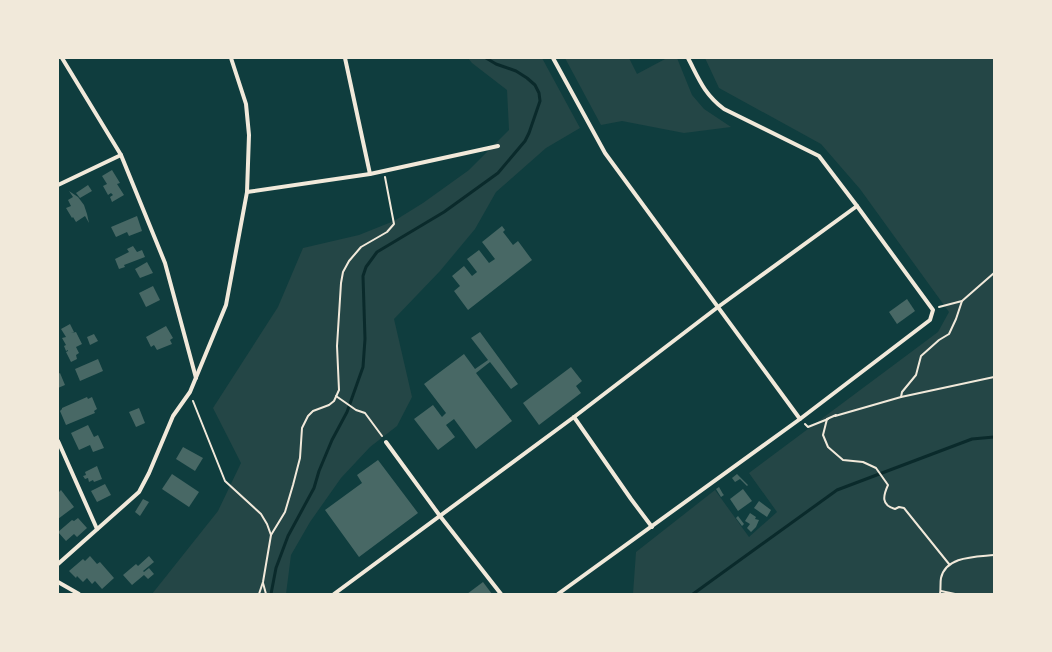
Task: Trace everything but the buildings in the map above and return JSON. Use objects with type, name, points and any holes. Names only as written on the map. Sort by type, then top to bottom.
[{"type":"street","points":[[62,58],[121,155],[165,263],[196,378]]},
{"type":"street","points":[[58,564],[139,492],[150,473],[173,416],[190,392],[226,305],[247,192],[249,136],[246,104],[231,58]]},
{"type":"street","points":[[345,58],[370,174]]},
{"type":"street","points":[[553,58],[605,153],[800,419]]},
{"type":"street","points":[[558,594],[800,419],[930,320],[932,310],[819,156],[734,115],[713,101],[705,92],[688,58]]},
{"type":"street","points":[[247,192],[370,174],[498,146]]},
{"type":"street","points":[[58,185],[121,155]]},
{"type":"street","points":[[334,594],[574,417],[718,307],[857,206]]},
{"type":"street","points":[[574,417],[652,527]]},
{"type":"street","points":[[58,441],[97,529]]},
{"type":"street","points":[[386,442],[440,516],[501,594]]},
{"type":"street","points":[[58,582],[79,594]]},
{"type":"path","points":[[259,594],[263,582],[271,535],[285,512],[300,458],[302,428],[308,416],[313,411],[329,405],[334,401],[339,390],[337,346],[343,272],[349,261],[361,247],[387,232],[394,224],[384,171]]},
{"type":"path","points":[[994,171],[994,190]]},
{"type":"path","points":[[932,310],[962,301],[994,272]]},
{"type":"path","points":[[901,397],[904,389],[916,375],[921,356],[934,344],[949,334],[962,301]]},
{"type":"path","points":[[800,419],[808,427],[836,415],[901,397],[994,377]]},
{"type":"path","points":[[190,392],[226,481],[261,514],[271,535]]},
{"type":"path","points":[[336,396],[356,410],[365,413],[386,442]]},
{"type":"path","points":[[836,415],[827,419],[823,435],[828,447],[843,460],[863,462],[876,468],[888,485],[883,496],[885,503],[896,509],[899,507],[904,508],[949,564]]},
{"type":"path","points":[[955,594],[941,593],[941,580],[944,571],[949,564],[957,560],[994,555]]},
{"type":"path","points":[[263,582],[266,594]]},
{"type":"shaded area","points":[[468,58],[542,58],[580,128],[546,148],[496,192],[475,229],[440,271],[394,319],[412,397],[397,426],[370,447],[341,478],[310,522],[291,555],[286,594],[152,594],[218,511],[241,463],[213,408],[278,307],[303,248],[359,235],[394,221],[423,203],[469,170],[509,130],[507,90],[472,63]]},
{"type":"shaded area","points":[[565,58],[629,58],[637,74],[667,58],[677,58],[692,95],[704,109],[731,127],[684,133],[622,121],[601,125]]},
{"type":"shaded area","points":[[705,58],[994,58],[994,594],[633,594],[636,552],[715,490],[749,537],[777,512],[749,473],[938,332],[949,312],[860,189],[821,144],[719,88]]},
{"type":"waterway","points":[[271,594],[276,568],[288,536],[314,488],[319,471],[332,440],[347,412],[363,367],[365,339],[363,276],[366,267],[377,252],[444,212],[498,173],[525,141],[529,133],[540,101],[539,93],[535,85],[516,71],[496,64],[486,58]]},
{"type":"waterway","points":[[693,594],[837,490],[972,439],[994,437]]}]
